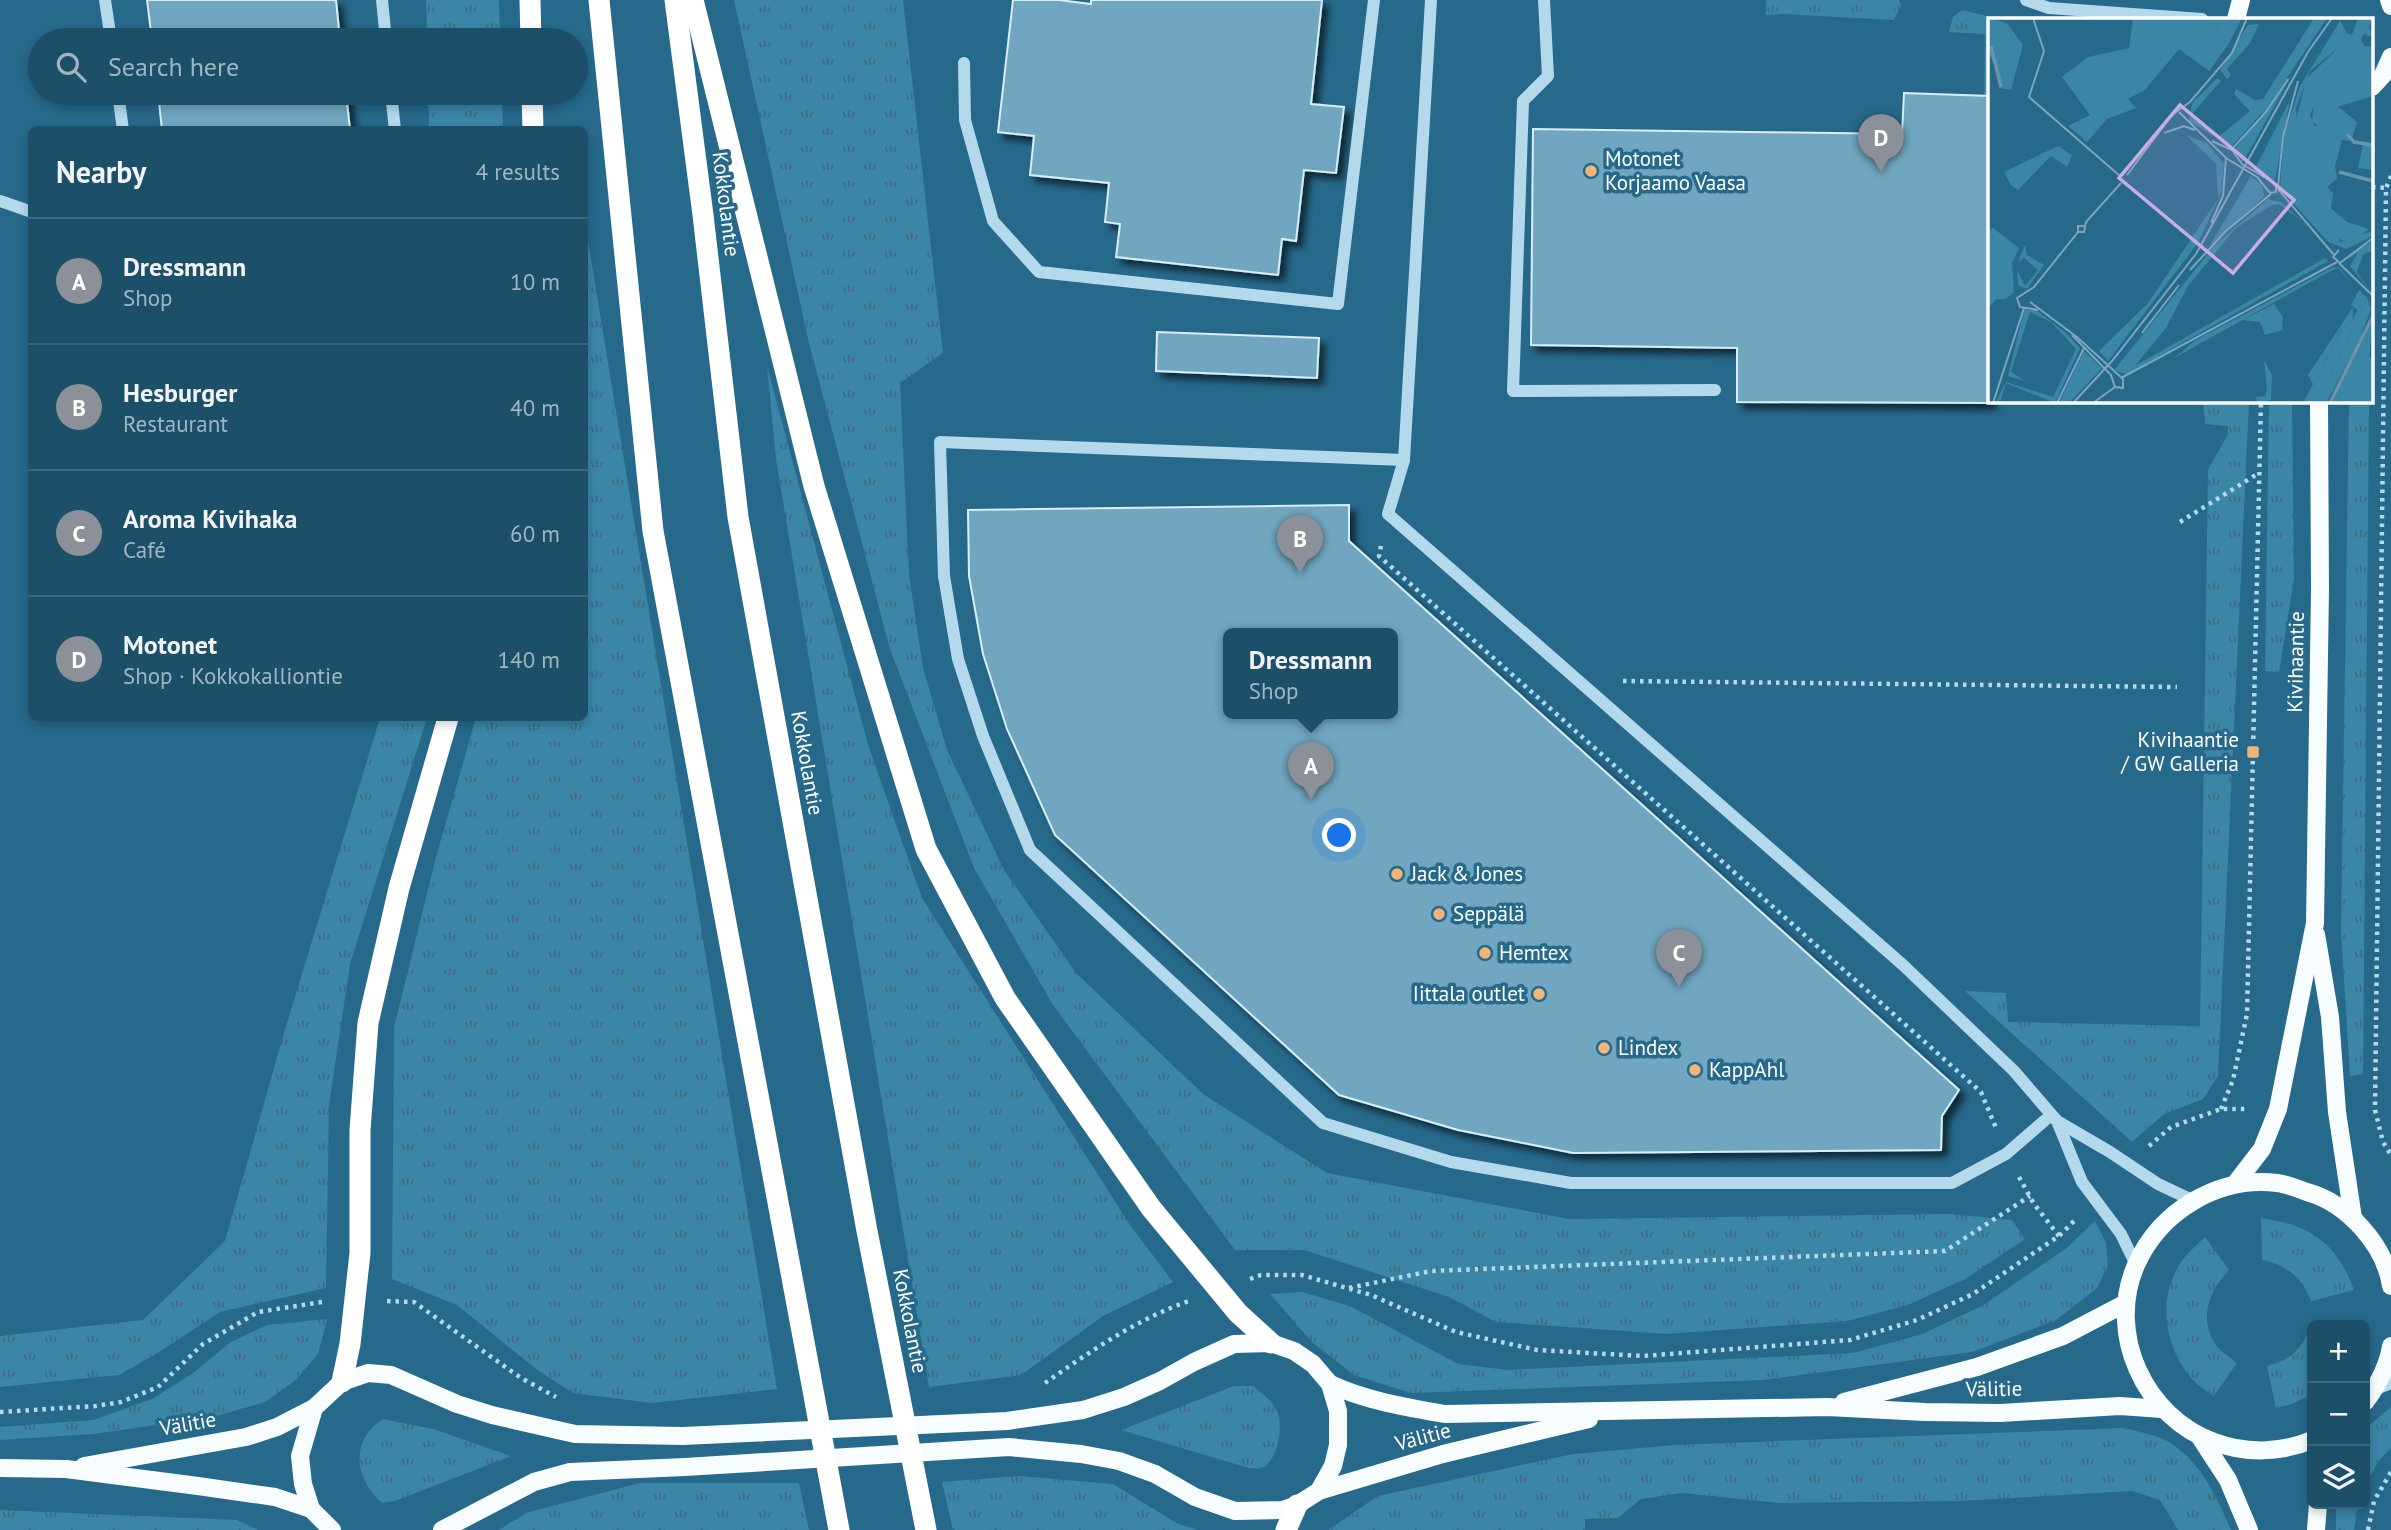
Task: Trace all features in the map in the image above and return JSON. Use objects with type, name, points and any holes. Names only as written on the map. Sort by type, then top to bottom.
[{"type":"highway","points":[[530,0],[531,28]]},
{"type":"highway","points":[[599,0],[653,531],[839,1530]]},
{"type":"highway","name":"Kokkolantie","points":[[675,0],[704,215],[738,517],[867,1231],[926,1530]]},
{"type":"highway","points":[[693,0],[814,486],[926,849],[1005,998],[1151,1208],[1238,1313],[1271,1343]]},
{"type":"highway","points":[[532,105],[533,126]]},
{"type":"highway","points":[[342,1382],[350,1344],[360,1253],[359,1130],[368,1023],[399,888],[447,721]]},
{"type":"highway","points":[[1286,1530],[1297,1505]]},
{"type":"main road","points":[[2236,18],[2241,0]]},
{"type":"main road","points":[[2389,0],[2391,6]]},
{"type":"main road","points":[[2374,86],[2383,75],[2391,57]]},
{"type":"main road","name":"Kivihaantie","points":[[2319,402],[2320,589],[2315,923],[2330,1017],[2337,1112],[2353,1218]]},
{"type":"main road","name":"Kivihaantie","points":[[2235,1184],[2262,1149],[2278,1109],[2315,923]]},
{"type":"main road","points":[[2307,1442],[2265,1451],[2232,1448],[2200,1437],[2162,1409],[2140,1377],[2128,1341],[2126,1303],[2136,1265],[2158,1228],[2192,1200],[2235,1184],[2277,1183],[2318,1195],[2353,1218],[2376,1247],[2391,1280],[2391,1286]]},
{"type":"main road","name":"Välitie","points":[[1827,1407],[1977,1367],[2063,1336],[2126,1303]]},
{"type":"main road","points":[[342,1382],[368,1373],[391,1375],[468,1408],[575,1433],[683,1436],[1007,1421],[1083,1410],[1136,1392],[1234,1344],[1271,1343],[1294,1351],[1312,1364],[1330,1384],[1338,1411],[1338,1445],[1333,1466],[1319,1491]]},
{"type":"main road","points":[[2377,1391],[2391,1346]]},
{"type":"main road","name":"Välitie","points":[[66,1469],[246,1437],[277,1427],[314,1408],[342,1382]]},
{"type":"main road","name":"Välitie","points":[[1330,1384],[1352,1394],[1387,1404],[1445,1413],[1827,1407],[2000,1413],[2120,1406],[2162,1409]]},
{"type":"main road","points":[[314,1408],[300,1457],[303,1483],[311,1509],[332,1530]]},
{"type":"main road","name":"Välitie","points":[[1297,1505],[1319,1491],[1443,1454],[1622,1411]]},
{"type":"main road","points":[[2200,1437],[2228,1480],[2249,1530]]},
{"type":"main road","points":[[442,1530],[534,1482],[570,1472],[1009,1447],[1081,1454],[1119,1461],[1154,1474],[1195,1497],[1235,1511],[1283,1510],[1297,1505]]},
{"type":"main road","name":"Välitie","points":[[0,1468],[66,1469],[275,1497],[311,1509]]},
{"type":"main road","points":[[2316,1530],[2318,1509]]},
{"type":"street","points":[[105,0],[109,28]]},
{"type":"street","points":[[382,0],[385,28]]},
{"type":"street","points":[[964,63],[965,120],[993,221],[1039,272],[1338,304],[1374,0]]},
{"type":"street","points":[[1431,0],[1404,460],[1388,514],[1903,965],[2014,1071],[2054,1118],[2082,1182],[2121,1234],[2136,1265]]},
{"type":"street","points":[[1544,0],[1548,76],[1522,102],[1513,391],[1715,390]]},
{"type":"street","points":[[2026,0],[2049,8],[2188,18]]},
{"type":"street","points":[[120,105],[122,126]]},
{"type":"street","points":[[392,105],[395,126]]},
{"type":"street","points":[[0,201],[28,211]]},
{"type":"street","points":[[1404,460],[940,442],[944,576],[958,659],[982,736],[1030,850],[1323,1124],[1451,1162],[1571,1183],[1952,1183],[2006,1154],[2054,1118]]},
{"type":"street","points":[[2054,1118],[2158,1184],[2192,1200]]},
{"type":"path","points":[[2391,176],[2386,188],[2375,1110],[2383,1142],[2391,1155]]},
{"type":"path","points":[[2374,187],[2386,188]]},
{"type":"path","points":[[2221,1109],[2233,1080],[2247,1014],[2261,402]]},
{"type":"path","points":[[2179,522],[2259,472]]},
{"type":"path","points":[[1388,514],[1379,556],[1981,1092],[2006,1154],[2030,1196],[2059,1236]]},
{"type":"path","points":[[1573,730],[1617,681],[2177,687]]},
{"type":"path","points":[[2128,1165],[2171,1126],[2221,1109],[2278,1109]]},
{"type":"path","points":[[2337,1112],[2375,1110]]},
{"type":"path","points":[[1349,1288],[1431,1270],[1945,1251],[2030,1196]]},
{"type":"path","points":[[1037,1389],[1099,1345],[1166,1309],[1261,1275],[1302,1275],[1371,1295],[1456,1332],[1537,1350],[1643,1356],[1850,1340],[1917,1320],[1973,1294],[2059,1236],[2096,1199]]},
{"type":"path","points":[[2368,1530],[2374,1501],[2391,1472]]},
{"type":"green space","points":[[426,0],[499,0],[500,28],[427,28]]},
{"type":"green space","points":[[734,0],[903,0],[943,353],[900,383],[909,575],[923,668],[947,750],[1004,870],[1076,973],[1203,1094],[1327,1173],[1569,1219],[1950,1214],[2012,1220],[2025,1239],[1965,1279],[1908,1305],[1847,1321],[1667,1334],[1496,1322],[1449,1297],[1304,1250],[1235,1250],[1053,1005],[974,868],[890,649],[808,339]]},
{"type":"green space","points":[[1766,0],[1899,0],[1901,6],[1894,20],[1766,15]]},
{"type":"green space","points":[[1962,10],[1995,18],[1988,18],[1988,96],[1984,96],[1985,34],[1949,32],[1953,17]]},
{"type":"green space","points":[[428,105],[502,105],[503,126],[429,126]]},
{"type":"green space","points":[[588,241],[777,1389],[652,1403],[573,1393],[536,1369],[457,1305],[392,1279],[394,1027],[436,857],[475,721],[588,721]]},
{"type":"green space","points":[[767,366],[869,748],[922,898],[1130,1225],[1173,1282],[1103,1316],[1021,1375],[929,1387],[776,459]]},
{"type":"green space","points":[[2203,402],[2249,402],[2218,1076],[2203,1099],[2164,1114],[2132,1142],[1965,991],[2006,993],[2008,1022],[2200,1026],[2208,470],[2228,434],[2228,426],[2205,424]]},
{"type":"green space","points":[[2269,402],[2292,402],[2294,579],[2279,672],[2265,671]]},
{"type":"green space","points":[[2349,402],[2369,402],[2363,1074],[2350,1076],[2341,931]]},
{"type":"green space","points":[[379,721],[426,721],[350,964],[329,1105],[326,1288],[220,1312],[119,1375],[0,1387],[0,1336],[143,1320],[225,1241],[284,1033]]},
{"type":"green space","points":[[2261,1218],[2294,1226],[2320,1239],[2339,1260],[2354,1290],[2311,1301],[2303,1285],[2292,1273],[2279,1265],[2262,1260]]},
{"type":"green space","points":[[2095,1221],[2106,1243],[2108,1266],[2097,1288],[2056,1320],[1972,1352],[1763,1380],[1411,1393],[1354,1375],[1312,1342],[1270,1294],[1302,1292],[1350,1306],[1458,1364],[1508,1370],[1853,1353],[1922,1334],[1982,1306],[2068,1247]]},
{"type":"green space","points":[[2205,1237],[2229,1270],[2211,1297],[2208,1329],[2219,1349],[2237,1363],[2214,1396],[2194,1382],[2182,1366],[2169,1335],[2167,1319],[2170,1287],[2176,1271],[2185,1257]]},
{"type":"green space","points":[[327,1319],[318,1354],[296,1380],[265,1402],[213,1417],[93,1434],[0,1440],[0,1427],[93,1420],[152,1399],[192,1374],[231,1342],[267,1325]]},
{"type":"green space","points":[[2307,1334],[2307,1396],[2276,1408],[2267,1366],[2295,1352]]},
{"type":"green space","points":[[1234,1386],[1253,1386],[1270,1401],[1279,1417],[1278,1443],[1272,1459],[1261,1468],[1249,1468],[1121,1430]]},
{"type":"green space","points":[[2391,1407],[2391,1448],[2380,1459],[2370,1476],[2370,1446],[2370,1425]]},
{"type":"green space","points":[[383,1419],[433,1429],[511,1456],[395,1501],[382,1503],[366,1483],[360,1460],[365,1438]]},
{"type":"green space","points":[[2124,1428],[2161,1438],[2183,1452],[2208,1483],[2231,1530],[2178,1530],[2160,1500],[2132,1491],[1960,1501],[1781,1503],[1682,1493],[1641,1499],[1618,1518],[1585,1519],[1585,1530],[1328,1530],[1378,1496],[1573,1454],[1675,1445]]},
{"type":"green space","points":[[1019,1476],[1113,1484],[1178,1524],[1198,1530],[953,1530],[942,1482]]},
{"type":"green space","points":[[640,1483],[799,1483],[809,1530],[499,1530],[526,1513]]},
{"type":"green space","points":[[2336,1509],[2357,1509],[2354,1530],[2336,1530]]},
{"type":"green space","points":[[0,1510],[237,1520],[258,1530],[0,1530]]},
{"type":"building","points":[[147,0],[336,0],[339,28],[150,28]]},
{"type":"building","points":[[1013,0],[1059,0],[1091,4],[1091,0],[1322,0],[1311,104],[1344,107],[1336,173],[1304,170],[1296,241],[1282,239],[1278,275],[1116,257],[1120,224],[1105,222],[1109,183],[1030,175],[1034,136],[998,132]]},
{"type":"building","points":[[1904,93],[1988,96],[1990,403],[1737,402],[1737,348],[1531,345],[1533,129],[1902,134]]},
{"type":"building","points":[[159,105],[347,105],[350,126],[162,126]]},
{"type":"building","points":[[1157,332],[1319,338],[1317,378],[1156,371]]},
{"type":"building","points":[[1349,505],[1349,541],[1959,1090],[1942,1116],[1941,1150],[1573,1153],[1458,1130],[1339,1095],[1055,835],[1007,729],[983,654],[969,576],[968,510]]},
{"type":"place","name":"Motonet Korjaamo Vaasa","points":[[1591,171]]},
{"type":"place","name":"Motonet","points":[[1881,172]]},
{"type":"place","name":"Hesburger","points":[[1300,573]]},
{"type":"place","name":"Kivihaantie / GW Galleria","points":[[2253,752]]},
{"type":"place","name":"Dressmann","points":[[1311,800]]},
{"type":"place","name":"Jack & Jones","points":[[1397,874]]},
{"type":"place","name":"Seppälä","points":[[1439,914]]},
{"type":"place","name":"Hemtex","points":[[1485,953]]},
{"type":"place","name":"Aroma Kivihaka","points":[[1679,987]]},
{"type":"place","name":"Iittala outlet","points":[[1539,994]]},
{"type":"place","name":"Lindex","points":[[1604,1048]]},
{"type":"place","name":"KappAhl","points":[[1695,1070]]}]
